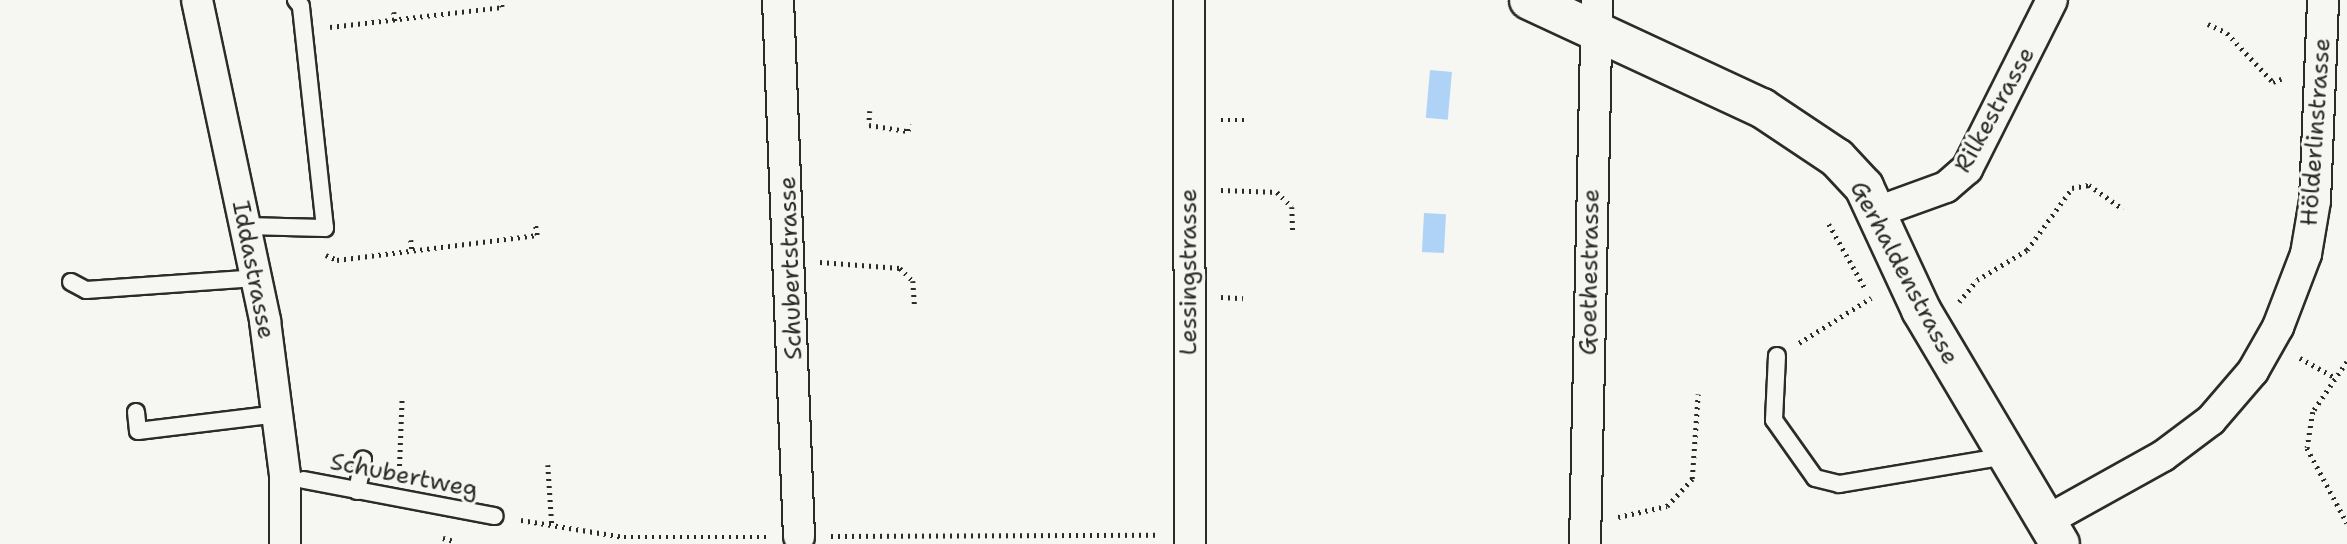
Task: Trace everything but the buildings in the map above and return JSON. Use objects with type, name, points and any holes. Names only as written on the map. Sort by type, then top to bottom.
[{"type":"street","name":"Iddastrasse","points":[[197,0],[256,278],[278,414],[285,544]]},
{"type":"street","name":"Schubertstrasse","points":[[779,0],[791,262],[799,537]]},
{"type":"street","name":"Lessingstrasse","points":[[1180,539],[1189,191],[1189,0]]},
{"type":"street","name":"Gerhaldenstrasse","points":[[1529,0],[1597,15],[1809,136],[1864,187],[1921,310],[2053,533]]},
{"type":"street","name":"Rilkestrasse","points":[[1877,212],[1946,187],[1967,169],[2052,0]]},
{"type":"street","name":"Hölderlinstrasse","points":[[2053,533],[2211,420],[2253,371],[2278,327],[2306,254],[2315,201],[2323,0]]},
{"type":"street","name":"Goethestrasse","points":[[1585,544],[1597,15]]},
{"type":"lane","points":[[245,226],[325,228],[298,3]]},
{"type":"lane","points":[[71,282],[86,290],[256,278]]},
{"type":"lane","points":[[1777,356],[1774,420],[1815,478],[1839,484],[2007,456]]},
{"type":"lane","points":[[136,412],[138,431],[278,414]]},
{"type":"lane","points":[[357,491],[363,460]]},
{"type":"lane","name":"Schubertweg","points":[[304,480],[495,516]]},
{"type":"path","points":[[298,3],[336,29],[502,7],[500,0]]},
{"type":"path","points":[[394,12],[395,21]]},
{"type":"path","points":[[2208,24],[2227,33],[2273,82],[2281,79]]},
{"type":"path","points":[[870,111],[869,125],[908,131],[909,124]]},
{"type":"path","points":[[1965,290],[2027,250],[2072,188],[2089,186],[2123,209]]},
{"type":"path","points":[[1189,191],[1278,192],[1292,207],[1293,230]]},
{"type":"path","points":[[325,228],[321,249],[337,260],[537,235],[535,224]]},
{"type":"path","points":[[1777,356],[1873,302],[1829,224]]},
{"type":"path","points":[[411,240],[412,249]]},
{"type":"path","points":[[791,262],[900,268],[913,281],[915,308]]},
{"type":"path","points":[[1214,297],[1243,298]]},
{"type":"path","points":[[2294,354],[2336,378]]},
{"type":"path","points":[[2347,362],[2313,412],[2307,448],[2347,523]]},
{"type":"path","points":[[1607,517],[1653,512],[1683,493],[1698,464],[1698,394]]},
{"type":"path","points":[[394,498],[402,396]]},
{"type":"path","points":[[548,465],[552,525]]},
{"type":"path","points":[[1062,535],[1180,539]]},
{"type":"path","points":[[443,538],[454,541]]},
{"type":"water","points":[[1430,70],[1452,72],[1448,120],[1426,118]]},
{"type":"water","points":[[1424,213],[1446,214],[1444,253],[1422,252]]}]
